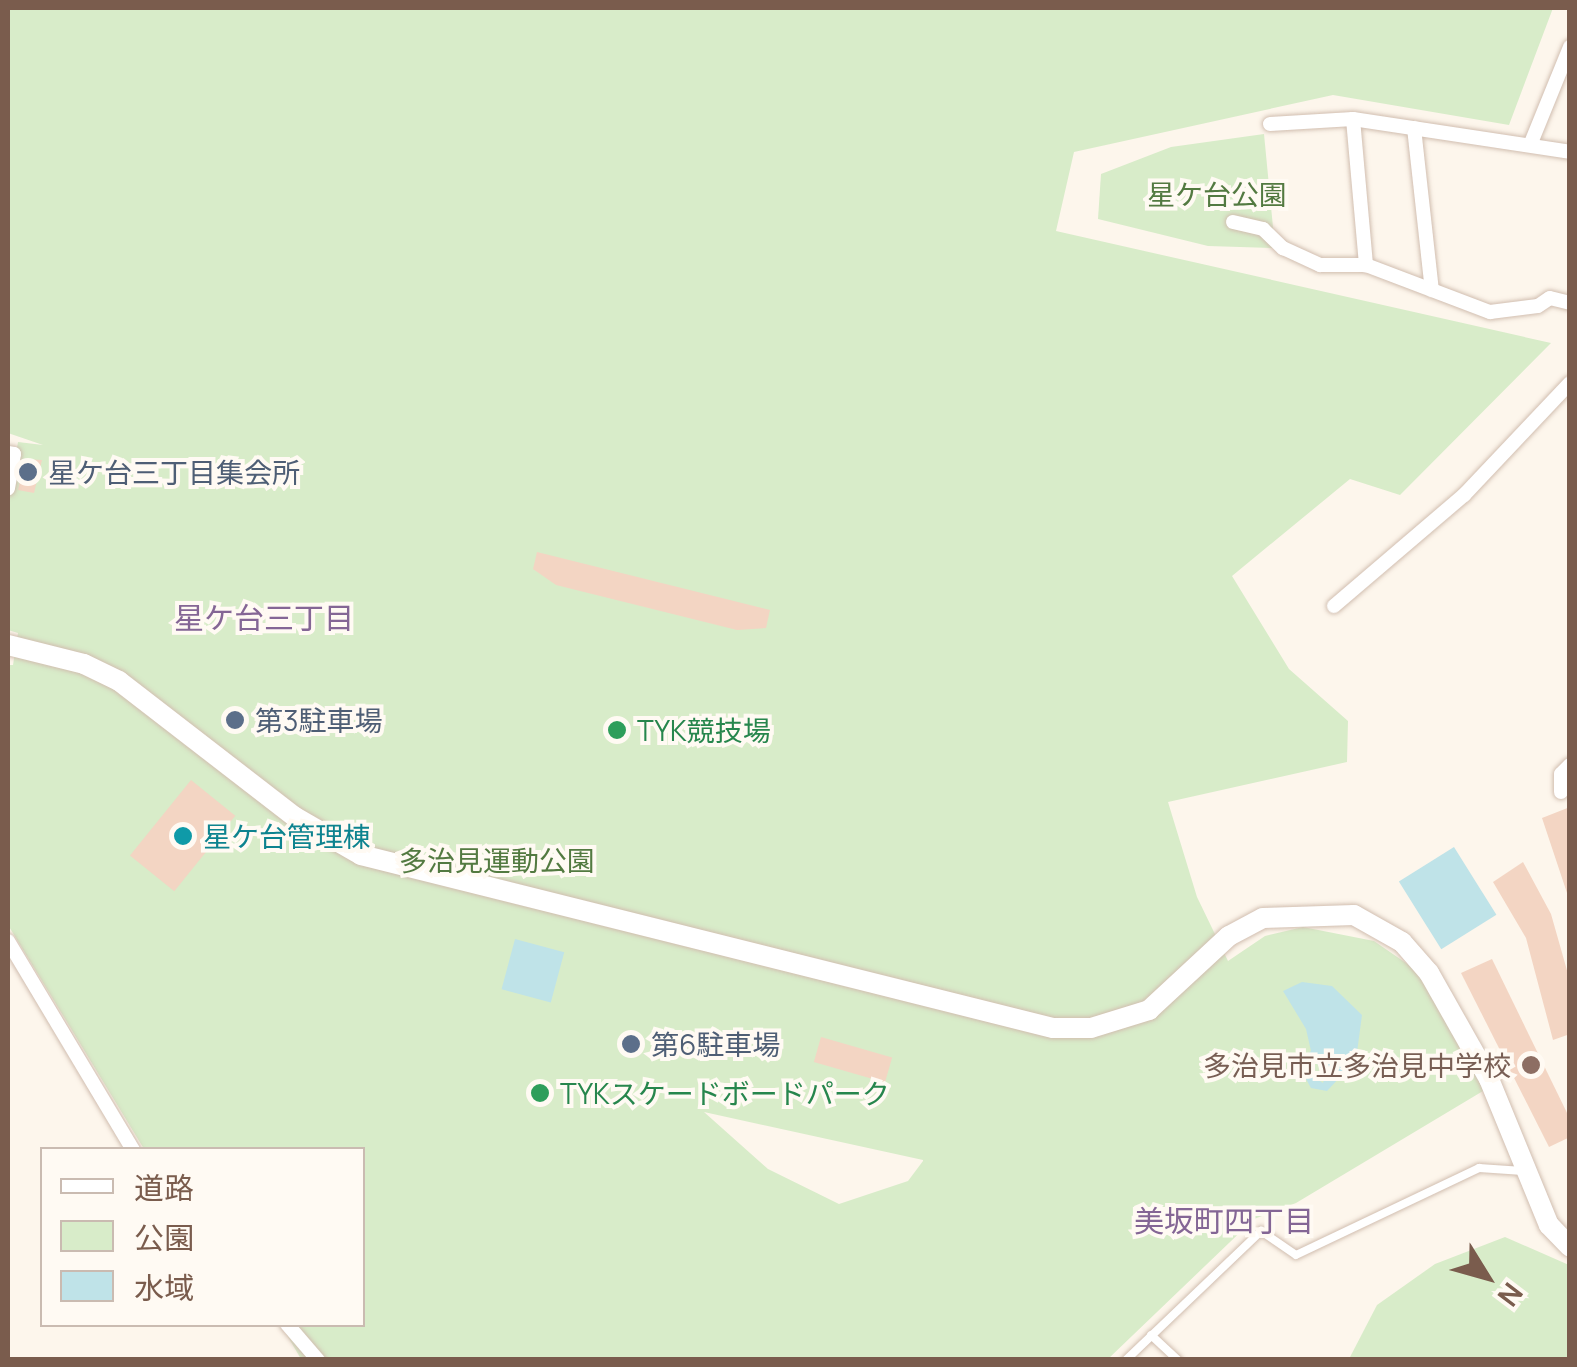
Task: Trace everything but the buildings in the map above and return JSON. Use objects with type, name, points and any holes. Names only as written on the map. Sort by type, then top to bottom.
[{"type":"street","points":[[1531,144],[1570,47]]},
{"type":"street","points":[[1270,124],[1353,119],[1531,144],[1569,156]]},
{"type":"street","points":[[1353,119],[1366,265]]},
{"type":"street","points":[[1414,128],[1432,290]]},
{"type":"street","points":[[1233,222],[1263,229],[1283,248],[1320,265],[1366,265],[1490,312],[1550,298],[1570,304]]},
{"type":"street","points":[[1334,606],[1464,495],[1570,383]]},
{"type":"street","points":[[8,453],[14,454],[8,488]]},
{"type":"street","points":[[8,645],[84,664],[119,681],[295,817],[362,855],[1053,1028],[1091,1028],[1149,1010],[1229,936],[1263,918],[1354,915],[1402,942],[1430,974],[1489,1079],[1548,1226],[1570,1247]]},
{"type":"street","points":[[1561,792],[1561,774],[1570,765]]},
{"type":"street","points":[[8,941],[131,1147]]},
{"type":"street","points":[[289,1327],[318,1360]]},
{"type":"lane","points":[[1126,1360],[1261,1232],[1296,1256],[1479,1168],[1523,1171]]},
{"type":"lane","points":[[1151,1335],[1174,1358]]},
{"type":"green space","name":"多治見運動公園","points":[[8,8],[1553,8],[1509,125],[1333,95],[1074,152],[1056,231],[1551,343],[1400,495],[1350,479],[1232,576],[1289,669],[1348,721],[1347,762],[1168,802],[1197,897],[1228,961],[1265,936],[1303,927],[1374,941],[1419,972],[1488,1088],[1296,1203],[1254,1219],[1108,1359],[301,1359],[282,1327],[365,1327],[365,1147],[143,1147],[8,925],[8,665],[13,665],[18,633],[8,630],[8,500],[18,442],[43,445],[8,433]],"holes":[[[704,1112],[923,1160],[908,1181],[839,1204],[768,1169]]]},
{"type":"green space","name":"星ケ台公園","points":[[1264,134],[1275,248],[1208,246],[1098,219],[1101,174],[1171,147]]},
{"type":"green space","points":[[1505,1237],[1569,1265],[1569,1359],[1349,1359],[1377,1305],[1435,1264]]},
{"type":"water","points":[[1454,847],[1496,915],[1441,949],[1399,881]]},
{"type":"water","points":[[515,939],[564,952],[551,1002],[502,989]]},
{"type":"water","points":[[1302,982],[1332,986],[1362,1015],[1356,1060],[1327,1091],[1311,1088],[1306,1079],[1305,1071],[1323,1083],[1328,1068],[1303,1059],[1311,1051],[1306,1029],[1283,991]]},
{"type":"place","name":"星ケ台三丁目集会所","points":[[28,472]]},
{"type":"place","name":"第3駐車場","points":[[235,720]]},
{"type":"place","name":"TYK競技場","points":[[617,730]]},
{"type":"place","name":"星ケ台管理棟","points":[[183,836]]},
{"type":"place","name":"第6駐車場","points":[[631,1044]]},
{"type":"place","name":"多治見市立多治見中学校","points":[[1531,1065]]},
{"type":"place","name":"TYKスケードボードパーク","points":[[540,1093]]},
{"type":"district","name":"星ケ台三丁目","points":[[264,618]]},
{"type":"district","name":"美坂町四丁目","points":[[1224,1221]]}]
